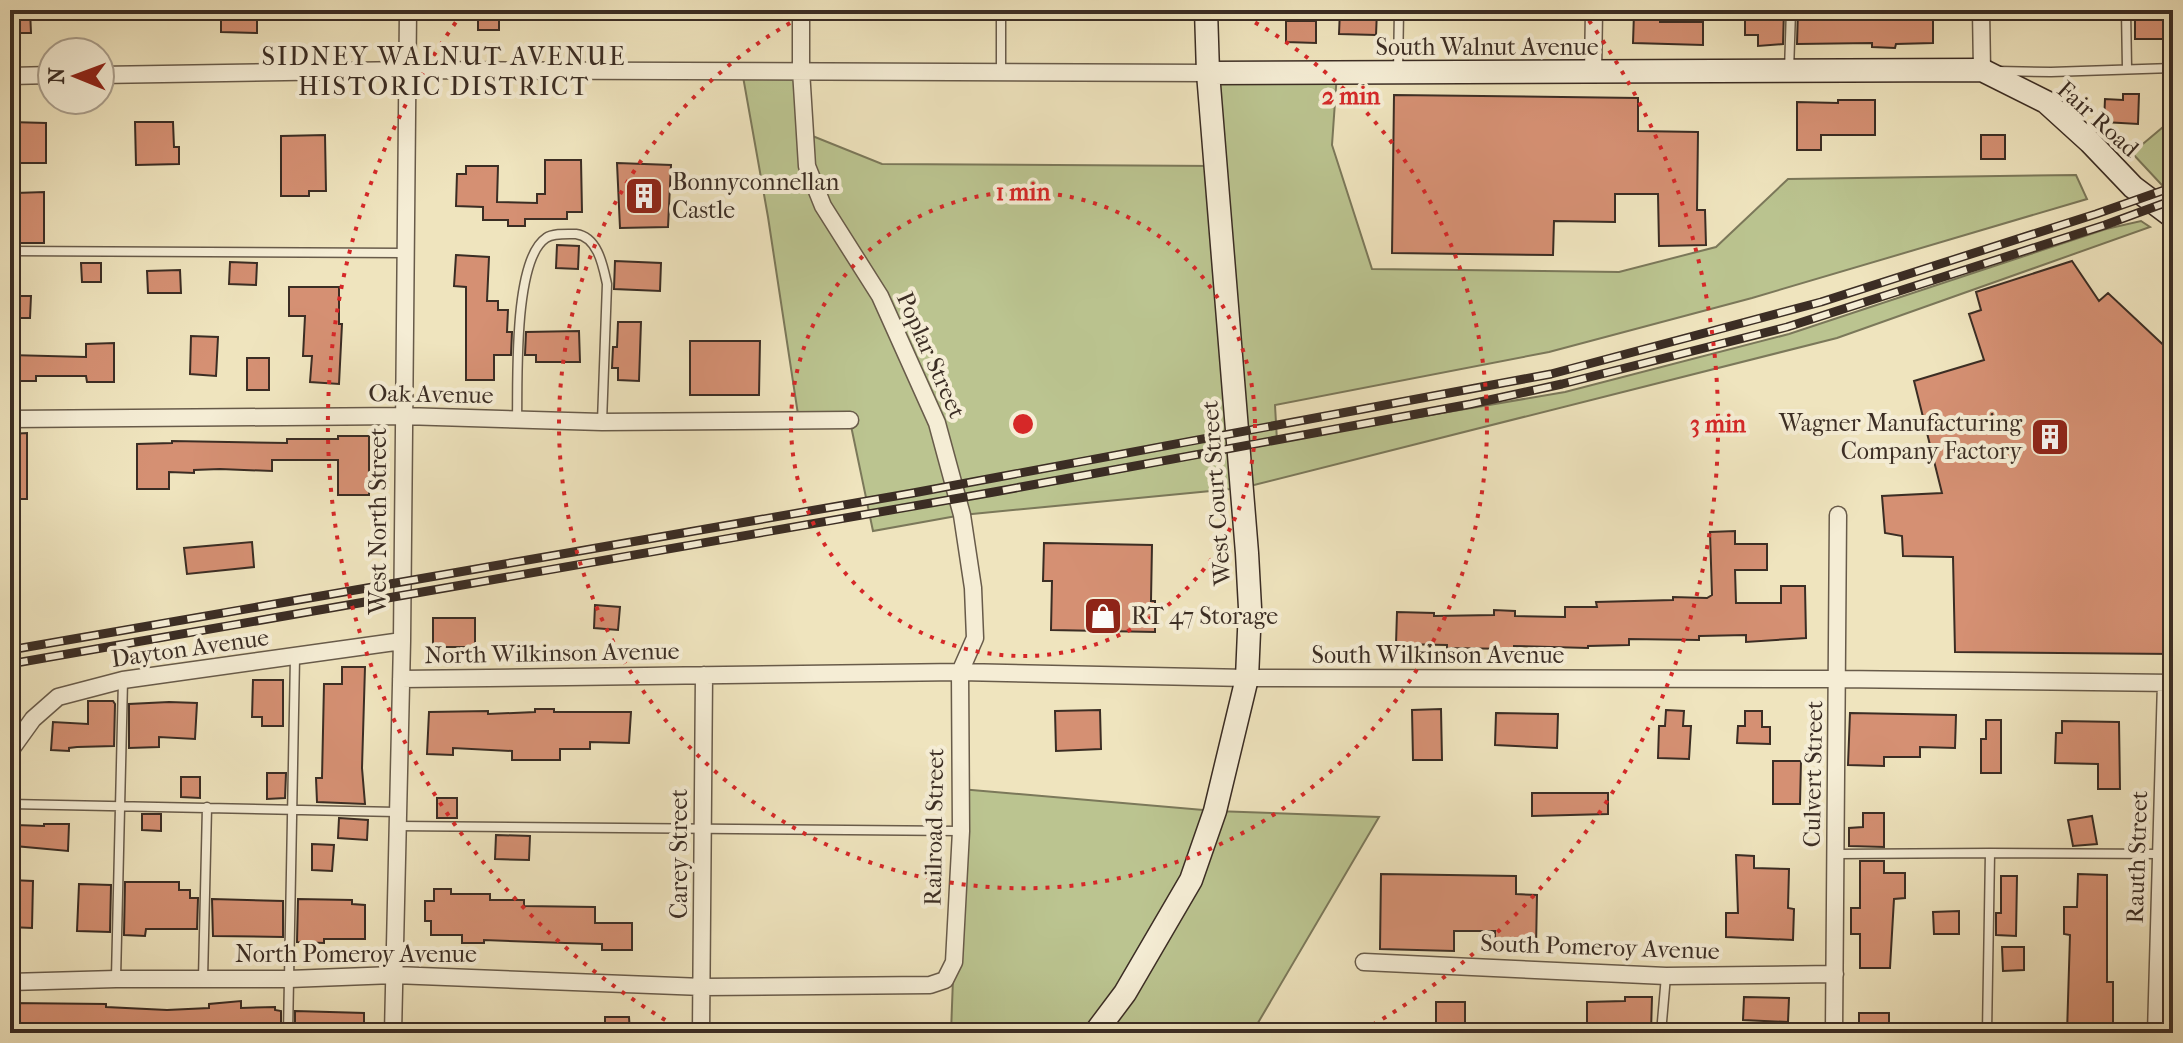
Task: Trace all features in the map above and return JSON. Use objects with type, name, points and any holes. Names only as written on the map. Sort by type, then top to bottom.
[{"type":"main road","name":"West Court Street","points":[[1095,1033],[1125,993],[1191,880],[1215,811],[1247,678],[1250,608],[1247,553],[1208,73],[1206,10]]},
{"type":"main road","name":"South Walnut Avenue","points":[[1208,73],[1982,70]]},
{"type":"main road","name":"Fair Road","points":[[1982,70],[2046,102],[2133,187],[2173,217]]},
{"type":"street","name":"West North Street","points":[[393,1033],[402,641],[408,10]]},
{"type":"street","name":"Poplar Street","points":[[801,10],[807,166],[823,206],[880,296],[937,423],[958,500],[973,588],[975,638],[960,672]]},
{"type":"street","points":[[1593,73],[1594,10]]},
{"type":"street","points":[[1981,10],[1982,70]]},
{"type":"street","name":"South Walnut Avenue","points":[[116,75],[407,70],[1208,73]]},
{"type":"street","points":[[10,76],[36,75]]},
{"type":"street","name":"Oak Avenue","points":[[10,419],[403,416],[602,422],[850,420]]},
{"type":"street","name":"Culvert Street","points":[[1834,1033],[1838,515]]},
{"type":"street","name":"Dayton Avenue","points":[[10,751],[33,719],[58,697],[123,680],[402,641]]},
{"type":"street","name":"South Wilkinson Avenue","points":[[704,675],[960,672],[1247,678],[2169,683]]},
{"type":"street","name":"Railroad Street","points":[[703,987],[930,985],[945,980],[954,962],[961,831],[960,672]]},
{"type":"street","name":"North Wilkinson Avenue","points":[[401,679],[704,675]]},
{"type":"street","name":"Carey Street","points":[[701,1033],[704,675]]},
{"type":"street","name":"Rauth Street","points":[[2156,1033],[2165,859],[2169,683]]},
{"type":"street","name":"South Pomeroy Avenue","points":[[1364,962],[1633,967],[1666,976],[1835,974]]},
{"type":"street","name":"North Pomeroy Avenue","points":[[10,982],[394,975],[703,987]]},
{"type":"lane","points":[[1001,10],[1001,72]]},
{"type":"lane","points":[[1398,73],[1399,10]]},
{"type":"lane","points":[[1789,72],[1791,10]]},
{"type":"lane","points":[[2126,10],[2127,68]]},
{"type":"lane","name":"South Walnut Avenue","points":[[1982,70],[2051,72],[2173,68]]},
{"type":"lane","points":[[517,420],[524,283],[541,241],[549,235],[577,234],[587,237],[595,247],[607,284],[602,422]]},
{"type":"lane","points":[[10,251],[404,253]]},
{"type":"lane","points":[[288,1033],[295,657]]},
{"type":"lane","points":[[116,979],[123,680]]},
{"type":"lane","points":[[10,804],[292,810],[396,819],[703,830],[961,831]]},
{"type":"lane","points":[[203,979],[207,807]]},
{"type":"lane","points":[[1987,1033],[1990,853]]},
{"type":"lane","points":[[1836,854],[1990,853],[2165,859]]},
{"type":"lane","points":[[1661,1033],[1666,976]]},
{"type":"green space","points":[[2173,68],[2173,197],[2132,153],[2163,127],[2164,70]]},
{"type":"green space","points":[[801,70],[805,133],[882,164],[1215,166],[1208,73],[1337,73],[1332,145],[1372,269],[1619,272],[1716,247],[1788,179],[2076,175],[2087,199],[1752,298],[1549,352],[1275,405],[1277,441],[1565,392],[1789,334],[2106,229],[2141,221],[2150,227],[1837,338],[1242,488],[962,515],[873,531],[850,421],[799,421],[742,71]]},
{"type":"green space","points":[[960,789],[1215,811],[1379,817],[1252,1033],[951,1033]]},
{"type":"building","points":[[10,10],[30,10],[31,33],[10,33]]},
{"type":"building","points":[[221,10],[257,10],[257,33],[221,32]]},
{"type":"building","points":[[478,10],[499,10],[499,30],[478,30]]},
{"type":"building","points":[[1340,10],[1377,11],[1376,35],[1339,34]]},
{"type":"building","points":[[1745,10],[1784,10],[1783,44],[1758,46],[1758,35],[1745,35]]},
{"type":"building","points":[[1798,10],[1933,10],[1933,43],[1896,44],[1895,48],[1872,47],[1872,43],[1797,44]]},
{"type":"building","points":[[1634,13],[1660,14],[1660,22],[1703,22],[1703,45],[1633,43]]},
{"type":"building","points":[[2163,14],[2163,39],[2135,39],[2135,15]]},
{"type":"building","points":[[1286,21],[1316,21],[1316,43],[1286,42]]},
{"type":"building","points":[[2123,94],[2139,94],[2138,124],[2104,122],[2105,99],[2123,100]]},
{"type":"building","points":[[1394,95],[1638,98],[1638,131],[1698,132],[1697,210],[1705,210],[1706,245],[1659,246],[1658,194],[1615,194],[1615,222],[1554,221],[1553,255],[1392,253]]},
{"type":"building","points":[[1838,100],[1875,100],[1875,135],[1821,135],[1821,150],[1797,150],[1797,102],[1838,103]]},
{"type":"building","points":[[10,122],[46,123],[46,163],[10,163]]},
{"type":"building","points":[[135,122],[173,122],[174,147],[179,147],[179,164],[136,165]]},
{"type":"building","points":[[325,135],[326,191],[309,191],[309,196],[281,196],[281,136]]},
{"type":"building","points":[[1981,135],[2005,135],[2005,159],[1981,159]]},
{"type":"building","points":[[545,160],[581,160],[582,212],[567,212],[567,219],[525,219],[525,226],[508,226],[508,220],[483,220],[483,207],[456,206],[457,174],[466,174],[466,166],[498,166],[497,202],[537,203],[537,194],[545,194]]},
{"type":"building","name":"Bonnyconnellan Castle","points":[[617,163],[671,165],[668,227],[620,228]]},
{"type":"building","points":[[44,192],[44,243],[16,243],[16,193]]},
{"type":"building","points":[[557,245],[579,246],[578,269],[556,268]]},
{"type":"building","points":[[456,255],[489,257],[487,301],[498,301],[498,310],[508,310],[507,332],[512,332],[511,355],[494,355],[494,380],[466,380],[466,287],[454,286]]},
{"type":"building","points":[[615,261],[661,263],[660,291],[614,289]]},
{"type":"building","name":"Wagner Manufacturing Company Factory","points":[[2072,261],[2099,301],[2108,293],[2173,354],[2173,654],[1955,652],[1953,557],[1903,556],[1902,536],[1885,533],[1882,496],[1942,493],[1914,381],[1984,360],[1969,314],[1981,310],[1976,292]]},
{"type":"building","points":[[230,262],[257,263],[256,285],[229,284]]},
{"type":"building","points":[[81,263],[101,263],[101,282],[82,282]]},
{"type":"building","points":[[180,270],[181,293],[148,293],[147,271]]},
{"type":"building","points":[[289,287],[339,287],[339,324],[342,324],[339,384],[310,382],[312,356],[303,356],[305,316],[289,316]]},
{"type":"building","points":[[10,296],[31,296],[30,318],[10,318]]},
{"type":"building","points":[[618,322],[641,322],[639,381],[618,380],[618,368],[612,368]]},
{"type":"building","points":[[579,331],[580,362],[536,362],[536,355],[525,355],[526,332]]},
{"type":"building","points":[[191,336],[218,337],[216,376],[190,374]]},
{"type":"building","points":[[690,341],[760,341],[759,395],[690,395]]},
{"type":"building","points":[[114,343],[114,382],[87,382],[86,376],[36,376],[36,381],[10,381],[10,355],[86,357],[86,344]]},
{"type":"building","points":[[247,358],[269,358],[269,390],[247,390]]},
{"type":"building","points":[[27,433],[27,499],[10,499],[10,434]]},
{"type":"building","points":[[338,436],[369,436],[369,495],[338,495],[338,460],[272,460],[272,471],[220,469],[194,470],[194,473],[169,472],[169,489],[137,489],[137,444],[172,441],[287,443],[287,439],[338,439]]},
{"type":"building","points":[[1735,531],[1735,544],[1767,544],[1767,570],[1735,570],[1736,603],[1781,603],[1781,586],[1805,586],[1806,638],[1746,642],[1746,635],[1699,636],[1699,640],[1629,639],[1629,645],[1588,648],[1447,648],[1447,645],[1396,644],[1397,612],[1434,613],[1434,616],[1494,615],[1494,610],[1515,611],[1515,616],[1565,617],[1565,607],[1597,607],[1596,602],[1707,598],[1712,595],[1710,532]]},
{"type":"building","points":[[252,542],[254,567],[187,574],[184,548]]},
{"type":"building","points":[[1044,543],[1152,545],[1151,601],[1155,601],[1155,632],[1051,630],[1052,581],[1043,581]]},
{"type":"building","points":[[595,605],[620,607],[618,630],[594,628]]},
{"type":"building","points":[[433,618],[475,618],[475,647],[433,647]]},
{"type":"building","points":[[342,667],[365,667],[362,768],[365,804],[317,802],[316,778],[322,778],[324,684],[342,684]]},
{"type":"building","points":[[253,680],[283,680],[283,726],[262,726],[262,717],[252,717]]},
{"type":"building","points":[[88,701],[113,701],[115,704],[114,746],[51,750],[53,722],[88,724]]},
{"type":"building","points":[[197,703],[195,739],[159,737],[159,747],[129,748],[129,704]]},
{"type":"building","points":[[535,709],[554,709],[554,712],[631,712],[629,743],[590,742],[590,749],[560,749],[560,760],[512,760],[512,751],[453,748],[453,755],[427,754],[429,712],[488,711],[488,714],[535,712]]},
{"type":"building","points":[[1441,709],[1442,760],[1413,760],[1412,710]]},
{"type":"building","points":[[1100,710],[1101,749],[1056,751],[1055,711]]},
{"type":"building","points":[[1666,710],[1684,711],[1683,726],[1691,726],[1689,759],[1658,758],[1659,726],[1665,726]]},
{"type":"building","points":[[1745,711],[1762,711],[1762,727],[1770,727],[1770,744],[1737,743],[1738,726],[1745,726]]},
{"type":"building","points":[[1496,713],[1558,714],[1557,748],[1495,745]]},
{"type":"building","points":[[1850,713],[1956,715],[1955,748],[1920,747],[1920,757],[1884,757],[1884,766],[1848,765]]},
{"type":"building","points":[[1986,720],[2001,720],[2001,773],[1981,773],[1981,739],[1986,739]]},
{"type":"building","points":[[2062,721],[2119,722],[2120,789],[2098,789],[2098,764],[2055,763],[2056,733],[2062,733]]},
{"type":"building","points":[[1773,761],[1801,761],[1800,804],[1773,804]]},
{"type":"building","points":[[267,773],[286,773],[285,798],[267,799]]},
{"type":"building","points":[[181,777],[200,777],[200,798],[181,797]]},
{"type":"building","points":[[1532,793],[1608,793],[1608,814],[1532,816]]},
{"type":"building","points":[[437,798],[457,798],[457,818],[437,818]]},
{"type":"building","points":[[1863,813],[1884,813],[1884,847],[1849,846],[1849,828],[1863,827]]},
{"type":"building","points":[[142,814],[161,814],[161,831],[142,830]]},
{"type":"building","points":[[2092,816],[2097,844],[2073,846],[2068,820]]},
{"type":"building","points":[[339,818],[368,820],[367,840],[338,838]]},
{"type":"building","points":[[69,824],[68,851],[15,846],[16,825]]},
{"type":"building","points":[[496,835],[530,836],[529,860],[495,859]]},
{"type":"building","points":[[312,844],[334,845],[332,871],[312,870]]},
{"type":"building","points":[[1736,855],[1754,856],[1754,868],[1789,869],[1788,908],[1794,909],[1793,940],[1726,937],[1726,913],[1738,913]]},
{"type":"building","points":[[1860,861],[1884,861],[1884,873],[1905,873],[1905,898],[1894,899],[1890,968],[1860,968],[1860,934],[1851,934],[1851,908],[1860,908]]},
{"type":"building","points":[[1381,874],[1516,876],[1516,894],[1537,895],[1536,948],[1495,947],[1495,931],[1454,931],[1454,951],[1380,949]]},
{"type":"building","points":[[2078,874],[2107,875],[2107,982],[2113,982],[2113,1033],[2067,1033],[2070,935],[2064,934],[2064,907],[2077,907]]},
{"type":"building","points":[[2001,876],[2017,876],[2016,936],[1996,935],[1996,913],[2001,913]]},
{"type":"building","points":[[10,880],[33,881],[32,928],[10,927]]},
{"type":"building","points":[[125,882],[179,882],[179,890],[190,890],[190,898],[198,898],[197,929],[146,929],[145,936],[124,935]]},
{"type":"building","points":[[79,884],[111,885],[110,932],[77,931]]},
{"type":"building","points":[[434,889],[451,889],[451,894],[490,894],[490,900],[524,900],[524,906],[595,907],[595,923],[632,923],[632,950],[602,950],[602,944],[484,940],[484,943],[462,943],[462,935],[431,935],[431,921],[425,921],[425,901],[434,901]]},
{"type":"building","points":[[212,899],[283,901],[283,937],[213,936]]},
{"type":"building","points":[[298,899],[352,900],[352,904],[365,905],[365,939],[297,942]]},
{"type":"building","points":[[1959,911],[1959,934],[1934,934],[1933,912]]},
{"type":"building","points":[[2002,947],[2024,947],[2024,970],[2003,971]]},
{"type":"building","points":[[1625,997],[1652,997],[1651,1032],[1587,1033],[1587,1002],[1625,1001]]},
{"type":"building","points":[[1744,997],[1789,998],[1788,1022],[1743,1020]]},
{"type":"building","points":[[241,1001],[241,1008],[275,1007],[275,1010],[281,1011],[281,1033],[10,1033],[10,1003],[106,1004],[106,1007],[167,1010],[209,1008],[209,1004]]},
{"type":"building","points":[[1436,1002],[1465,1002],[1465,1033],[1436,1033]]},
{"type":"building","points":[[295,1011],[364,1013],[364,1033],[295,1033]]},
{"type":"building","points":[[1859,1013],[1889,1013],[1889,1033],[1859,1033]]},
{"type":"building","points":[[605,1017],[629,1017],[630,1033],[605,1033]]},
{"type":"railway","points":[[10,650],[913,493],[1551,374],[1821,302],[2173,187]]},
{"type":"railway","points":[[10,664],[994,492],[1471,404],[1787,327],[2105,225],[2173,200]]},
{"type":"place","name":"Bonnyconnellan Castle","points":[[644,196]]},
{"type":"place","name":"Wagner Manufacturing Company Factory","points":[[2050,437]]},
{"type":"place","name":"RT 47 Storage","points":[[1103,616]]},
{"type":"district","name":"SIDNEY WALNUT AVENUE HISTORIC DISTRICT","points":[[444,71]]}]
